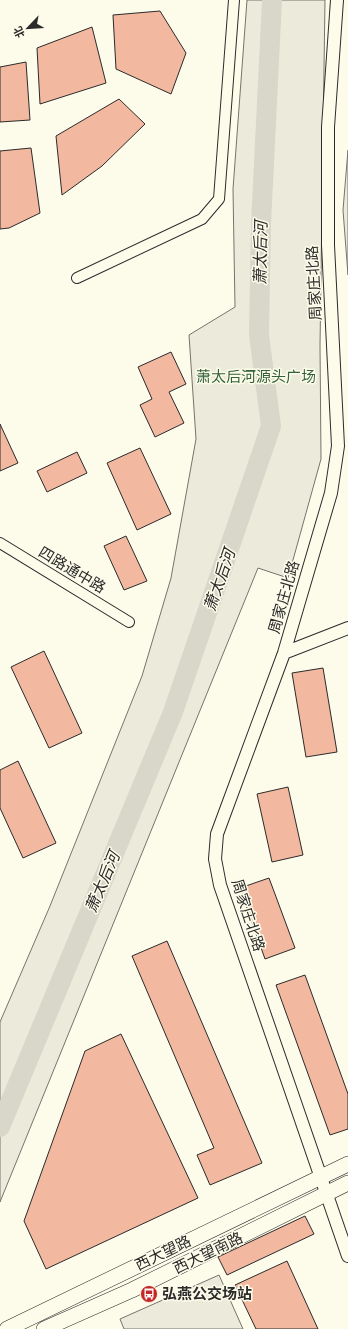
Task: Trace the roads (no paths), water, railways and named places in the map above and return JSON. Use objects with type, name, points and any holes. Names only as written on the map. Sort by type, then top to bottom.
[{"type":"main road","points":[[320,1177],[348,1164]]},
{"type":"main road","name":"西大望路","points":[[13,1328],[320,1177]]},
{"type":"main road","name":"西大望南路","points":[[44,1329],[132,1290],[348,1183]]},
{"type":"street","points":[[77,278],[202,219],[219,199],[234,0]]},
{"type":"street","name":"周家庄北路","points":[[337,0],[328,127],[328,245],[338,446],[331,493],[284,653],[217,834],[215,859],[220,885],[348,1256]]},
{"type":"street","name":"四路通中路","points":[[0,543],[128,622]]},
{"type":"street","points":[[284,653],[348,628]]},
{"type":"waterway","name":"萧太后河","points":[[0,1127],[173,712],[271,426],[259,335],[261,224],[272,0]]},
{"type":"place","name":"弘燕公交场站","points":[[149,1294]]},
{"type":"park label","name":"萧太后河源头广场","points":[[256,377]]}]
